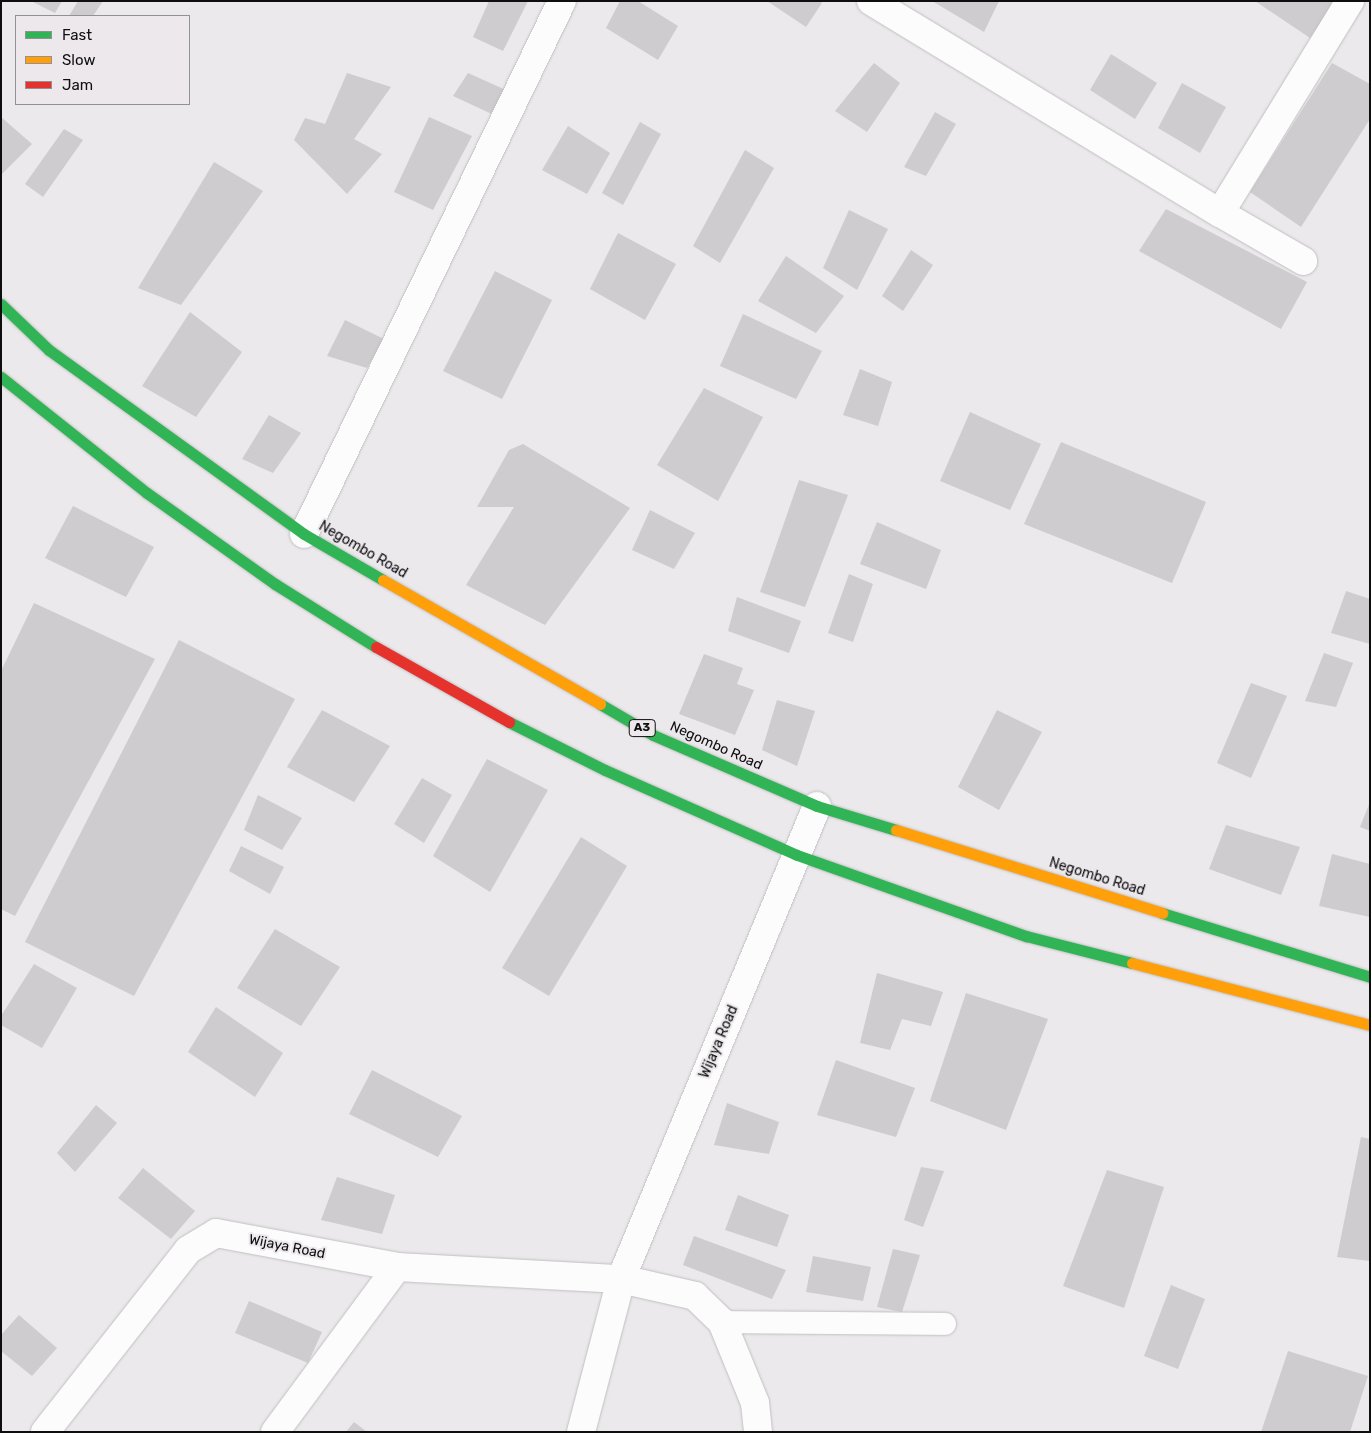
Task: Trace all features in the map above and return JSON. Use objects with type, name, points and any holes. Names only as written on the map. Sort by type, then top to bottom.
[{"type":"highway","name":"Negombo Road","points":[[1,304],[49,350],[304,534],[653,735],[817,806],[1370,977]]},
{"type":"highway","points":[[1,377],[146,493],[275,584],[399,661],[501,718],[605,770],[797,855],[1026,936],[1370,1026]]},
{"type":"street","points":[[304,534],[562,1]]},
{"type":"street","points":[[871,1],[1220,213],[1303,260]]},
{"type":"street","points":[[1220,213],[1350,1]]},
{"type":"street","name":"Wijaya Road","points":[[581,1432],[621,1278],[817,806]]},
{"type":"street","name":"Wijaya Road","points":[[45,1432],[188,1250],[216,1233],[397,1267],[621,1278]]},
{"type":"street","points":[[275,1432],[397,1267]]},
{"type":"street","points":[[621,1278],[695,1296],[722,1322],[756,1403],[758,1432]]},
{"type":"lane","points":[[722,1322],[945,1324]]},
{"type":"building","points":[[31,1],[62,1],[55,13]]},
{"type":"building","points":[[78,1],[103,1],[94,15],[70,15]]},
{"type":"building","points":[[489,1],[528,1],[503,51],[473,37]]},
{"type":"building","points":[[620,1],[638,1],[678,26],[658,60],[606,28]]},
{"type":"building","points":[[767,1],[819,1],[822,3],[806,27]]},
{"type":"building","points":[[932,1],[999,1],[984,32]]},
{"type":"building","points":[[1255,1],[1336,1],[1310,38]]},
{"type":"building","points":[[1111,54],[1157,83],[1135,119],[1090,90]]},
{"type":"building","points":[[874,63],[900,83],[867,132],[835,111]]},
{"type":"building","points":[[1332,63],[1370,84],[1370,119],[1301,227],[1250,192]]},
{"type":"building","points":[[347,73],[391,87],[354,139],[382,154],[347,194],[294,140],[305,118],[325,124]]},
{"type":"building","points":[[468,73],[508,91],[494,115],[453,96]]},
{"type":"building","points":[[1182,83],[1226,107],[1200,153],[1158,128]]},
{"type":"building","points":[[935,112],[956,124],[926,176],[904,167]]},
{"type":"building","points":[[1,117],[32,144],[1,175]]},
{"type":"building","points":[[429,117],[472,136],[433,210],[394,192]]},
{"type":"building","points":[[640,122],[661,134],[623,205],[602,193]]},
{"type":"building","points":[[568,126],[610,153],[587,194],[542,170]]},
{"type":"building","points":[[64,129],[83,140],[43,197],[25,184]]},
{"type":"building","points":[[745,150],[774,168],[720,263],[693,246]]},
{"type":"building","points":[[214,162],[263,191],[181,305],[138,288]]},
{"type":"building","points":[[1166,209],[1307,282],[1281,329],[1139,251]]},
{"type":"building","points":[[849,210],[888,229],[857,290],[823,268]]},
{"type":"building","points":[[618,233],[676,264],[645,320],[590,289]]},
{"type":"building","points":[[911,250],[933,265],[903,311],[882,296]]},
{"type":"building","points":[[786,256],[844,296],[816,333],[758,301]]},
{"type":"building","points":[[495,271],[552,300],[502,399],[443,371]]},
{"type":"building","points":[[190,312],[242,352],[196,417],[142,386]]},
{"type":"building","points":[[743,314],[822,351],[796,399],[720,366]]},
{"type":"building","points":[[345,320],[384,339],[367,368],[327,356]]},
{"type":"building","points":[[860,369],[892,382],[878,426],[843,415]]},
{"type":"building","points":[[704,388],[763,417],[718,501],[657,465]]},
{"type":"building","points":[[970,412],[1041,444],[1010,510],[940,481]]},
{"type":"building","points":[[269,415],[301,433],[273,473],[242,459]]},
{"type":"building","points":[[1061,442],[1206,502],[1172,583],[1024,524]]},
{"type":"building","points":[[523,444],[630,508],[545,625],[466,585],[514,507],[477,507],[509,450]]},
{"type":"building","points":[[799,480],[848,495],[805,607],[760,592]]},
{"type":"building","points":[[73,506],[154,547],[126,597],[45,558]]},
{"type":"building","points":[[650,510],[695,533],[674,569],[632,550]]},
{"type":"building","points":[[877,522],[941,550],[926,589],[860,564]]},
{"type":"building","points":[[849,574],[873,584],[853,642],[828,633]]},
{"type":"building","points":[[1346,591],[1370,599],[1370,644],[1331,633]]},
{"type":"building","points":[[737,597],[801,621],[789,653],[728,631]]},
{"type":"building","points":[[34,603],[155,659],[15,916],[1,909],[1,671]]},
{"type":"building","points":[[179,640],[295,699],[134,996],[25,942]]},
{"type":"building","points":[[1324,653],[1353,663],[1336,707],[1305,701]]},
{"type":"building","points":[[704,654],[743,668],[737,684],[754,690],[735,735],[679,714]]},
{"type":"building","points":[[1251,683],[1287,696],[1251,778],[1217,763]]},
{"type":"building","points":[[777,700],[815,711],[797,766],[762,750]]},
{"type":"building","points":[[322,710],[390,746],[354,802],[287,767]]},
{"type":"building","points":[[997,710],[1042,732],[999,810],[958,787]]},
{"type":"building","points":[[487,759],[548,790],[490,892],[433,856]]},
{"type":"building","points":[[422,778],[452,795],[424,843],[394,824]]},
{"type":"building","points":[[258,795],[302,818],[282,850],[244,830]]},
{"type":"building","points":[[1370,802],[1370,831],[1360,827]]},
{"type":"building","points":[[1226,825],[1300,847],[1281,895],[1209,869]]},
{"type":"building","points":[[581,837],[627,866],[549,996],[502,968]]},
{"type":"building","points":[[241,846],[284,867],[270,894],[229,871]]},
{"type":"building","points":[[1332,854],[1370,864],[1370,917],[1319,906]]},
{"type":"building","points":[[275,929],[340,967],[301,1026],[237,988]]},
{"type":"building","points":[[34,964],[77,988],[42,1048],[1,1025],[1,1016]]},
{"type":"building","points":[[877,973],[943,992],[931,1026],[902,1019],[890,1050],[860,1043]]},
{"type":"building","points":[[966,993],[1048,1019],[1006,1130],[930,1101]]},
{"type":"building","points":[[216,1007],[283,1053],[255,1097],[188,1052]]},
{"type":"building","points":[[836,1060],[915,1088],[896,1137],[817,1115]]},
{"type":"building","points":[[372,1070],[462,1116],[438,1157],[349,1114]]},
{"type":"building","points":[[727,1103],[779,1122],[769,1154],[714,1145]]},
{"type":"building","points":[[96,1105],[117,1123],[75,1172],[57,1153]]},
{"type":"building","points":[[1361,1137],[1370,1139],[1370,1261],[1337,1257]]},
{"type":"building","points":[[921,1167],[944,1171],[923,1227],[904,1220]]},
{"type":"building","points":[[143,1168],[195,1211],[171,1239],[118,1198]]},
{"type":"building","points":[[1107,1170],[1164,1187],[1124,1308],[1063,1286]]},
{"type":"building","points":[[337,1177],[395,1195],[382,1234],[321,1220]]},
{"type":"building","points":[[738,1195],[789,1215],[777,1247],[725,1230]]},
{"type":"building","points":[[694,1236],[786,1270],[772,1299],[683,1265]]},
{"type":"building","points":[[893,1249],[920,1255],[902,1312],[877,1307]]},
{"type":"building","points":[[813,1256],[871,1267],[863,1301],[806,1292]]},
{"type":"building","points":[[1171,1285],[1205,1299],[1178,1369],[1144,1356]]},
{"type":"building","points":[[249,1301],[322,1332],[308,1363],[235,1333]]},
{"type":"building","points":[[19,1315],[57,1348],[32,1376],[1,1351],[1,1335]]},
{"type":"building","points":[[1288,1351],[1368,1376],[1350,1432],[1261,1432]]},
{"type":"building","points":[[354,1422],[367,1432],[346,1432]]},
{"type":"traffic: fast","points":[[1,304],[49,350],[304,534],[383,580]]},
{"type":"traffic: fast","points":[[1,377],[147,493],[275,584],[376,647]]},
{"type":"traffic: fast","points":[[600,704],[653,735],[817,806],[896,830]]},
{"type":"traffic: fast","points":[[509,722],[605,770],[797,855],[1026,936],[1132,963]]},
{"type":"traffic: fast","points":[[1162,913],[1370,977]]},
{"type":"traffic: slow","points":[[383,580],[600,704]]},
{"type":"traffic: slow","points":[[896,830],[1162,913]]},
{"type":"traffic: slow","points":[[1132,963],[1370,1025]]},
{"type":"traffic: jam","points":[[376,647],[509,722]]}]
